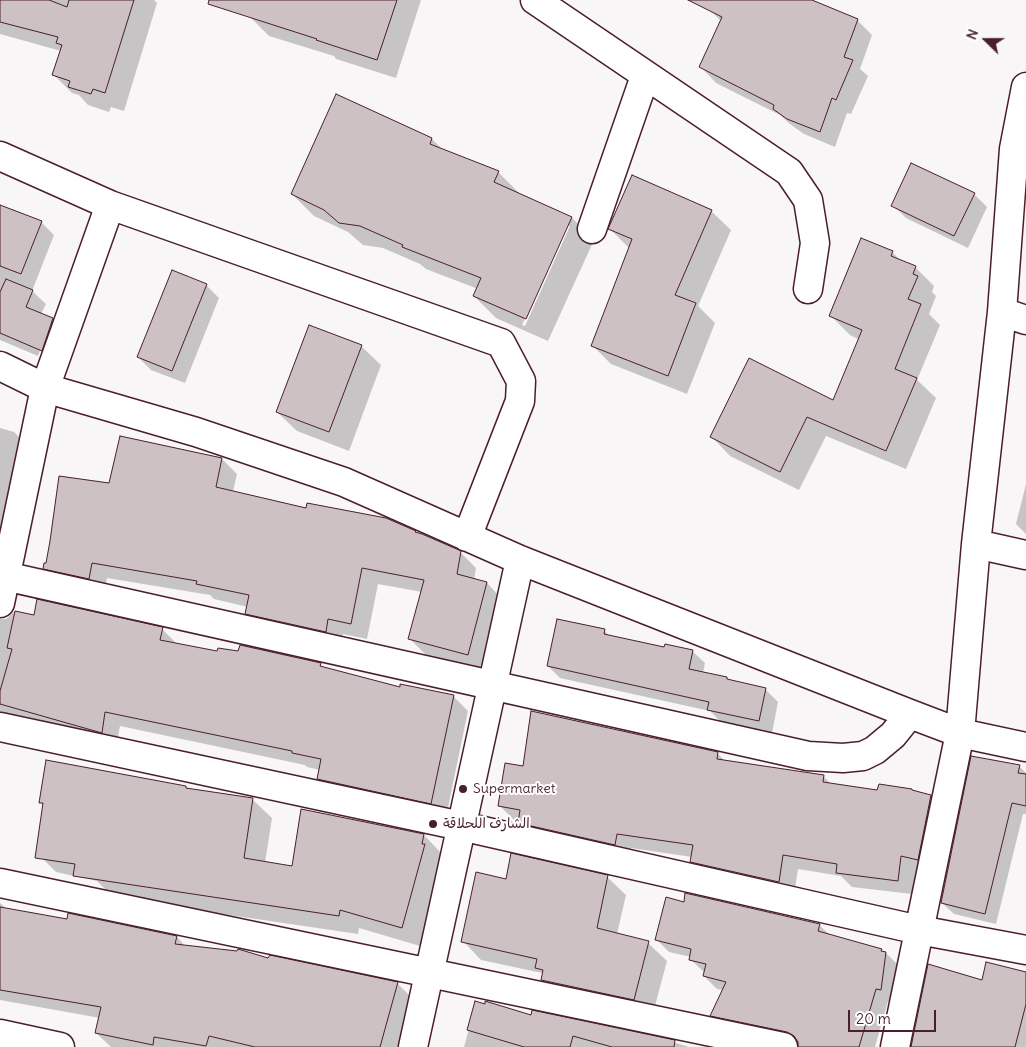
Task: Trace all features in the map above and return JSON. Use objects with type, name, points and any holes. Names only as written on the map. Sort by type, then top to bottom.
[{"type":"street","points":[[535,0],[789,172],[808,200],[814,243],[808,289]]},
{"type":"street","points":[[592,229],[646,76]]},
{"type":"street","points":[[895,1047],[960,733],[976,544],[1014,316],[1020,150],[1026,87]]},
{"type":"street","points":[[0,156],[110,204],[501,343],[521,381],[520,401],[468,537]]},
{"type":"street","points":[[0,603],[3,576],[45,388],[110,204]]},
{"type":"street","points":[[0,366],[45,388],[196,432],[344,482],[520,560],[910,714],[960,733],[1026,748]]},
{"type":"street","points":[[976,544],[1026,555]]},
{"type":"street","points":[[413,1047],[520,560]]},
{"type":"street","points":[[3,576],[808,756],[843,758],[863,756],[875,750],[893,735],[910,714]]},
{"type":"street","points":[[0,728],[461,826],[919,930],[1026,950]]},
{"type":"street","points":[[0,883],[783,1047]]},
{"type":"street","points":[[0,1034],[60,1047]]},
{"type":"building","points":[[0,0],[49,0],[67,7],[69,0],[134,0],[105,93],[93,89],[91,94],[68,87],[70,81],[52,75],[62,45],[56,43],[58,37],[0,22]]},
{"type":"building","points":[[209,0],[397,0],[377,60],[208,4]]},
{"type":"building","points":[[688,0],[812,0],[858,19],[844,57],[853,60],[836,100],[832,98],[820,132],[787,119],[773,109],[774,105],[699,67],[722,17]]},
{"type":"building","points":[[336,94],[432,138],[430,144],[499,171],[494,182],[572,217],[526,319],[473,296],[481,278],[402,247],[403,245],[360,226],[339,223],[324,210],[291,194]]},
{"type":"building","points":[[911,163],[975,193],[954,236],[891,206]]},
{"type":"building","points":[[632,175],[712,210],[675,295],[696,303],[668,376],[591,346],[632,239],[608,229]]},
{"type":"building","points":[[0,205],[42,221],[21,274],[0,266]]},
{"type":"building","points":[[861,238],[893,251],[891,256],[916,266],[913,274],[918,276],[908,299],[921,304],[895,369],[917,378],[886,451],[807,417],[780,472],[710,437],[749,358],[833,400],[862,330],[829,316]]},
{"type":"building","points":[[172,270],[207,284],[172,371],[137,357]]},
{"type":"building","points":[[6,279],[33,290],[26,307],[53,318],[42,351],[0,333],[0,292]]},
{"type":"building","points":[[309,325],[362,345],[329,432],[276,412]]},
{"type":"building","points":[[120,436],[222,458],[216,487],[306,508],[307,503],[386,518],[461,551],[457,574],[487,582],[468,655],[408,639],[424,580],[362,568],[351,624],[328,619],[326,632],[245,614],[249,595],[196,584],[197,581],[92,563],[89,579],[43,569],[50,541],[59,476],[109,483]]},
{"type":"building","points":[[37,599],[163,627],[160,640],[217,651],[218,648],[238,651],[240,645],[321,663],[320,666],[400,687],[400,684],[454,695],[431,804],[317,779],[321,759],[292,753],[292,751],[105,712],[102,733],[0,704],[0,691],[12,649],[7,648],[15,611],[34,615]]},
{"type":"building","points":[[557,619],[605,629],[604,634],[664,647],[665,644],[693,650],[689,669],[766,688],[759,721],[707,710],[709,702],[547,666]]},
{"type":"building","points":[[531,711],[718,752],[717,759],[824,775],[823,782],[877,790],[879,784],[912,789],[931,795],[918,860],[901,856],[898,881],[836,873],[837,864],[783,855],[779,882],[690,862],[693,845],[617,834],[615,845],[518,823],[520,810],[498,806],[505,763],[523,766]]},
{"type":"building","points":[[971,756],[1020,765],[1018,773],[1026,774],[1026,806],[1012,803],[985,914],[941,903]]},
{"type":"building","points":[[46,760],[186,786],[186,788],[253,798],[244,858],[292,866],[301,809],[424,834],[422,844],[425,844],[402,928],[340,910],[339,916],[73,876],[75,864],[35,858],[43,803],[39,803]]},
{"type":"building","points":[[511,853],[608,875],[597,928],[649,941],[634,1000],[541,980],[543,970],[535,968],[537,959],[461,942],[476,872],[506,879]]},
{"type":"building","points":[[685,893],[820,924],[818,931],[882,949],[881,951],[886,952],[881,990],[876,989],[859,1047],[798,1047],[798,1042],[794,1036],[787,1032],[710,1016],[726,982],[703,976],[706,964],[689,960],[691,949],[655,940],[666,897],[684,902]]},
{"type":"building","points":[[0,907],[67,919],[68,913],[177,936],[175,944],[237,951],[238,949],[268,958],[270,955],[398,982],[380,1047],[255,1047],[209,1036],[206,1046],[154,1037],[153,1045],[95,1033],[101,1007],[0,990]]},
{"type":"building","points":[[986,962],[1026,972],[1026,1004],[1015,1047],[911,1047],[928,964],[982,980]]},
{"type":"building","points":[[475,1001],[485,1004],[485,1001],[531,1015],[532,1010],[675,1040],[674,1047],[612,1047],[573,1036],[570,1047],[524,1047],[467,1030]]},
{"type":"place","name":"Supermarket","points":[[463,789]]},
{"type":"place","name":"الشارف اللحلاقة","points":[[433,824]]}]
